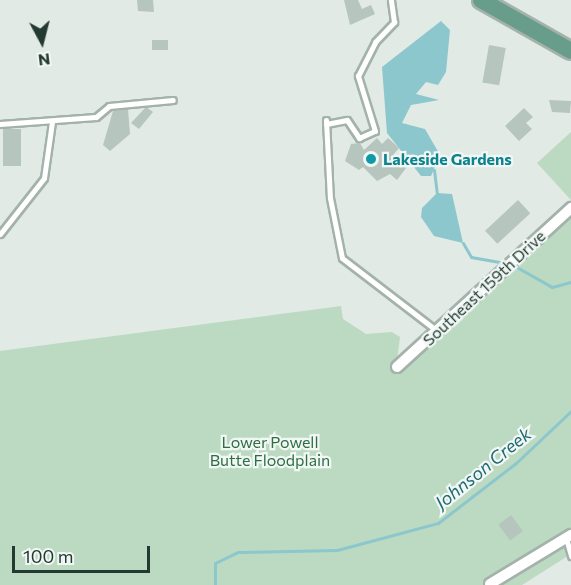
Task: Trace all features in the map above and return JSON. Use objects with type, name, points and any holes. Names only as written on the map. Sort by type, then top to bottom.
[{"type":"main road","points":[[481,0],[571,51]]},
{"type":"street","name":"Southeast 159th Drive","points":[[397,367],[571,208]]},
{"type":"street","points":[[490,584],[569,537]]},
{"type":"lane","points":[[391,0],[394,22],[375,42],[358,76],[375,131],[359,138],[347,120],[326,122],[330,198],[342,258],[437,331]]},
{"type":"lane","points":[[0,124],[96,117],[109,106],[173,100]]},
{"type":"lane","points":[[0,234],[44,177],[52,122]]},
{"type":"lane","points":[[569,537],[571,556]]},
{"type":"green space","points":[[571,132],[571,200],[537,163]]},
{"type":"green space","name":"Lower Powell Butte Floodplain","points":[[571,217],[571,554],[522,585],[0,585],[0,351],[341,306],[343,319],[366,334],[392,332],[400,337],[396,368],[411,364]]},
{"type":"water","points":[[441,21],[450,30],[446,72],[438,85],[426,82],[416,94],[439,100],[411,105],[402,123],[425,129],[440,155],[431,176],[421,176],[387,133],[382,67]]},
{"type":"water","points":[[437,193],[452,194],[463,243],[434,236],[421,217],[422,208]]},
{"type":"building","points":[[137,0],[153,0],[154,12],[138,11]]},
{"type":"building","points":[[344,0],[358,0],[362,9],[371,5],[375,14],[350,25]]},
{"type":"building","points":[[152,40],[168,40],[168,50],[152,50]]},
{"type":"building","points":[[489,45],[506,48],[499,85],[482,82]]},
{"type":"building","points":[[549,100],[571,101],[570,113],[552,112]]},
{"type":"building","points":[[146,107],[153,112],[139,129],[131,123]]},
{"type":"building","points":[[524,108],[533,117],[526,123],[532,129],[519,141],[505,126]]},
{"type":"building","points":[[128,109],[130,134],[110,151],[103,145],[113,111]]},
{"type":"building","points":[[3,129],[21,129],[21,166],[3,166]]},
{"type":"building","name":"Lakeside Gardens","points":[[377,138],[382,144],[388,138],[399,148],[393,155],[406,168],[397,180],[390,174],[377,181],[363,167],[359,170],[345,161],[351,144],[360,143],[364,150]]},
{"type":"building","points":[[518,200],[530,213],[497,244],[485,231]]},
{"type":"building","points":[[511,515],[523,531],[510,541],[498,525]]},
{"type":"waterway","points":[[434,170],[437,193]]},
{"type":"waterway","points":[[463,243],[471,257],[506,263]]},
{"type":"waterway","points":[[513,265],[552,287],[571,282]]},
{"type":"waterway","name":"Johnson Creek","points":[[215,585],[215,563],[238,552],[337,550],[438,523],[516,463],[571,411]]},
{"type":"place","name":"Lakeside Gardens","points":[[371,159]]}]
